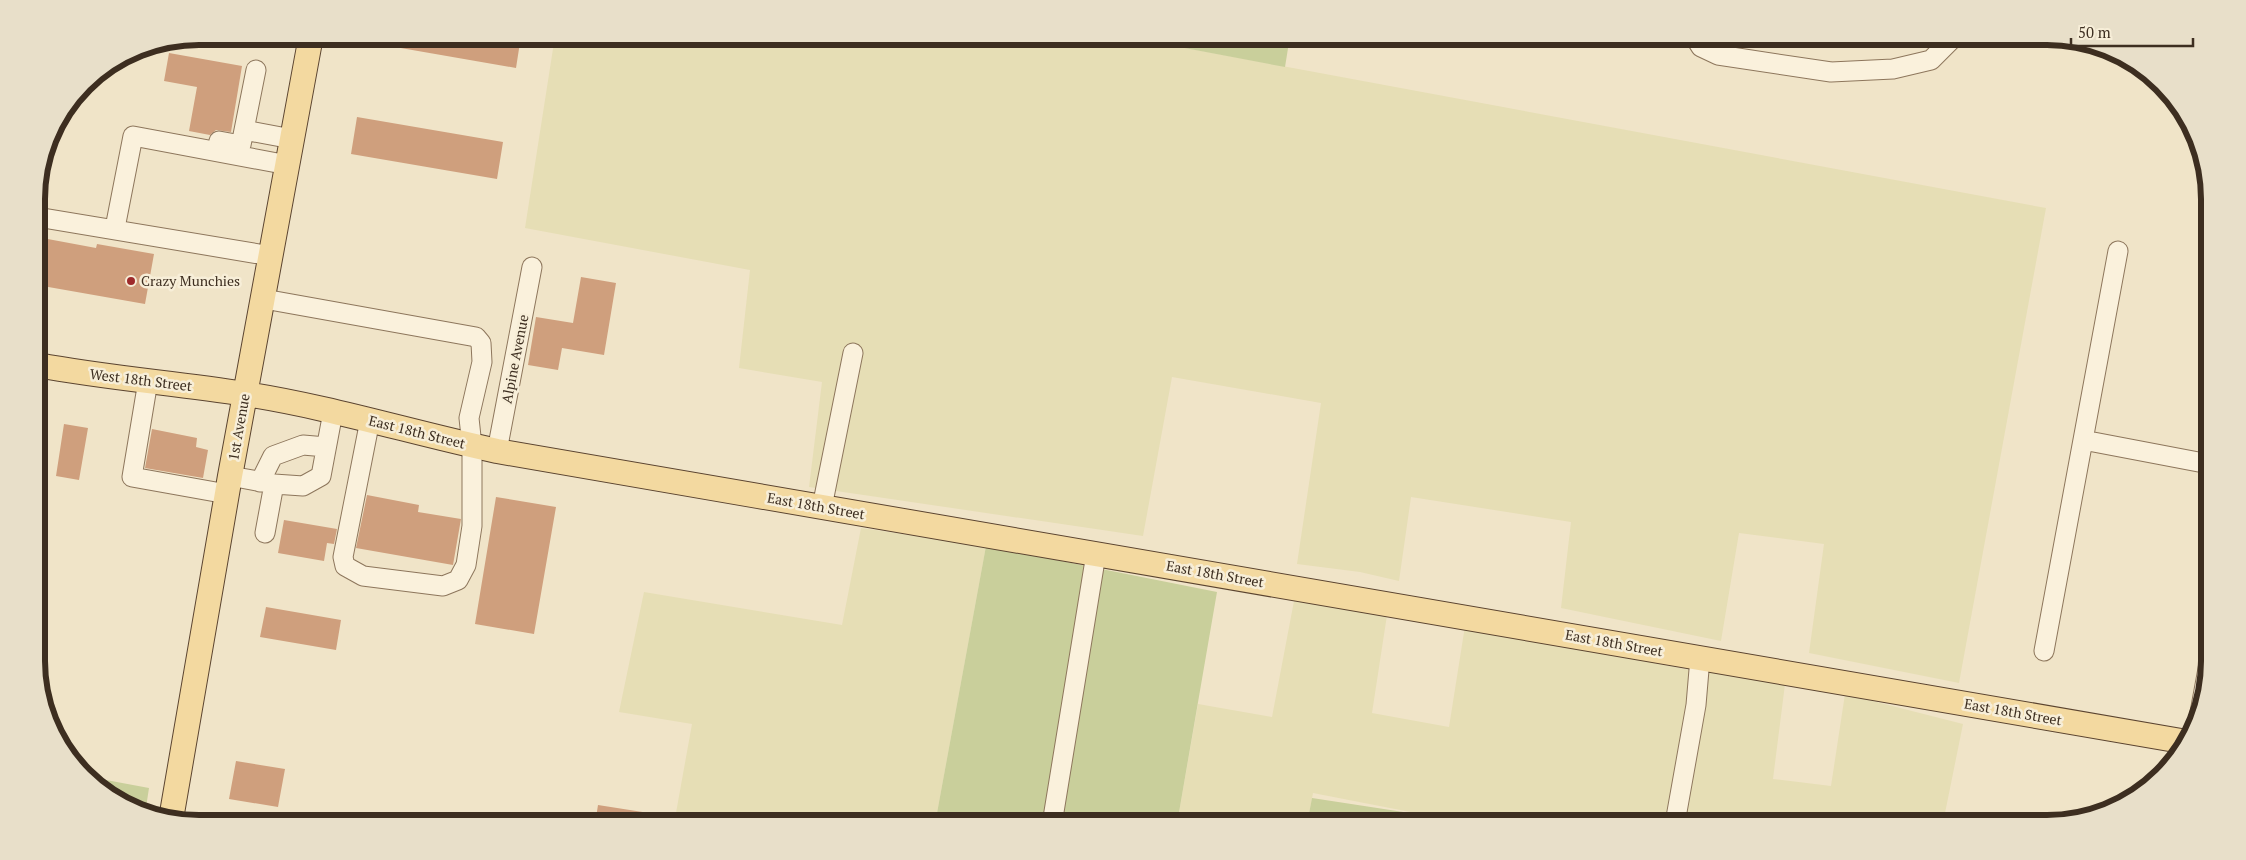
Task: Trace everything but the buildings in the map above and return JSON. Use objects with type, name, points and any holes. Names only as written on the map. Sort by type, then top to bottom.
[{"type":"main road","name":"1st Avenue","points":[[172,813],[228,485],[264,299],[309,45]]},
{"type":"main road","name":"West 18th Street","points":[[45,366],[116,378],[245,394]]},
{"type":"main road","name":"East 18th Street","points":[[245,394],[370,420],[497,451],[2178,741]]},
{"type":"street","points":[[1700,45],[1718,55],[1831,72],[1893,69],[1930,60],[1946,45]]},
{"type":"street","points":[[156,128],[241,145],[256,70]]},
{"type":"street","points":[[244,130],[292,139]]},
{"type":"street","points":[[115,228],[133,136],[288,165]]},
{"type":"street","points":[[45,218],[115,228],[271,256]]},
{"type":"street","points":[[2044,651],[2118,251]]},
{"type":"street","name":"Alpine Avenue","points":[[497,451],[532,267]]},
{"type":"street","points":[[264,299],[476,337],[481,344],[482,362],[469,418],[472,446],[472,526],[466,565],[458,580],[443,586],[363,576],[345,566],[343,557],[370,420]]},
{"type":"street","points":[[822,507],[853,353]]},
{"type":"street","points":[[148,381],[132,477],[228,485],[267,483],[302,486],[321,476],[333,412]]},
{"type":"street","points":[[2083,440],[2201,462]]},
{"type":"street","points":[[265,533],[267,483],[273,456],[303,445],[326,447]]},
{"type":"street","points":[[1053,815],[1096,554]]},
{"type":"street","points":[[1678,815],[1696,705],[1700,658]]},
{"type":"shaded area","points":[[554,45],[1169,45],[2046,208],[1959,683],[1809,653],[1824,544],[1739,533],[1721,641],[1561,608],[1571,522],[1411,497],[1399,581],[1360,572],[1297,564],[1321,403],[1172,377],[1143,536],[809,487],[822,382],[739,368],[750,270],[525,228]]},
{"type":"shaded area","points":[[861,528],[986,546],[937,815],[676,815],[692,724],[619,712],[644,592],[842,625]]},
{"type":"shaded area","points":[[1294,601],[1387,615],[1372,713],[1449,727],[1465,626],[1690,670],[1712,671],[1785,684],[1773,779],[1831,786],[1845,694],[1963,724],[1945,815],[1426,815],[1313,793],[1309,815],[1179,815],[1198,704],[1272,717]]},
{"type":"green space","points":[[1169,45],[1289,45],[1285,67]]},
{"type":"green space","points":[[986,546],[1217,592],[1179,815],[937,815]]},
{"type":"green space","points":[[99,779],[149,788],[146,806],[113,789]]},
{"type":"green space","points":[[1312,798],[1423,815],[1309,815]]},
{"type":"place","name":"Crazy Munchies","points":[[131,281]]}]
